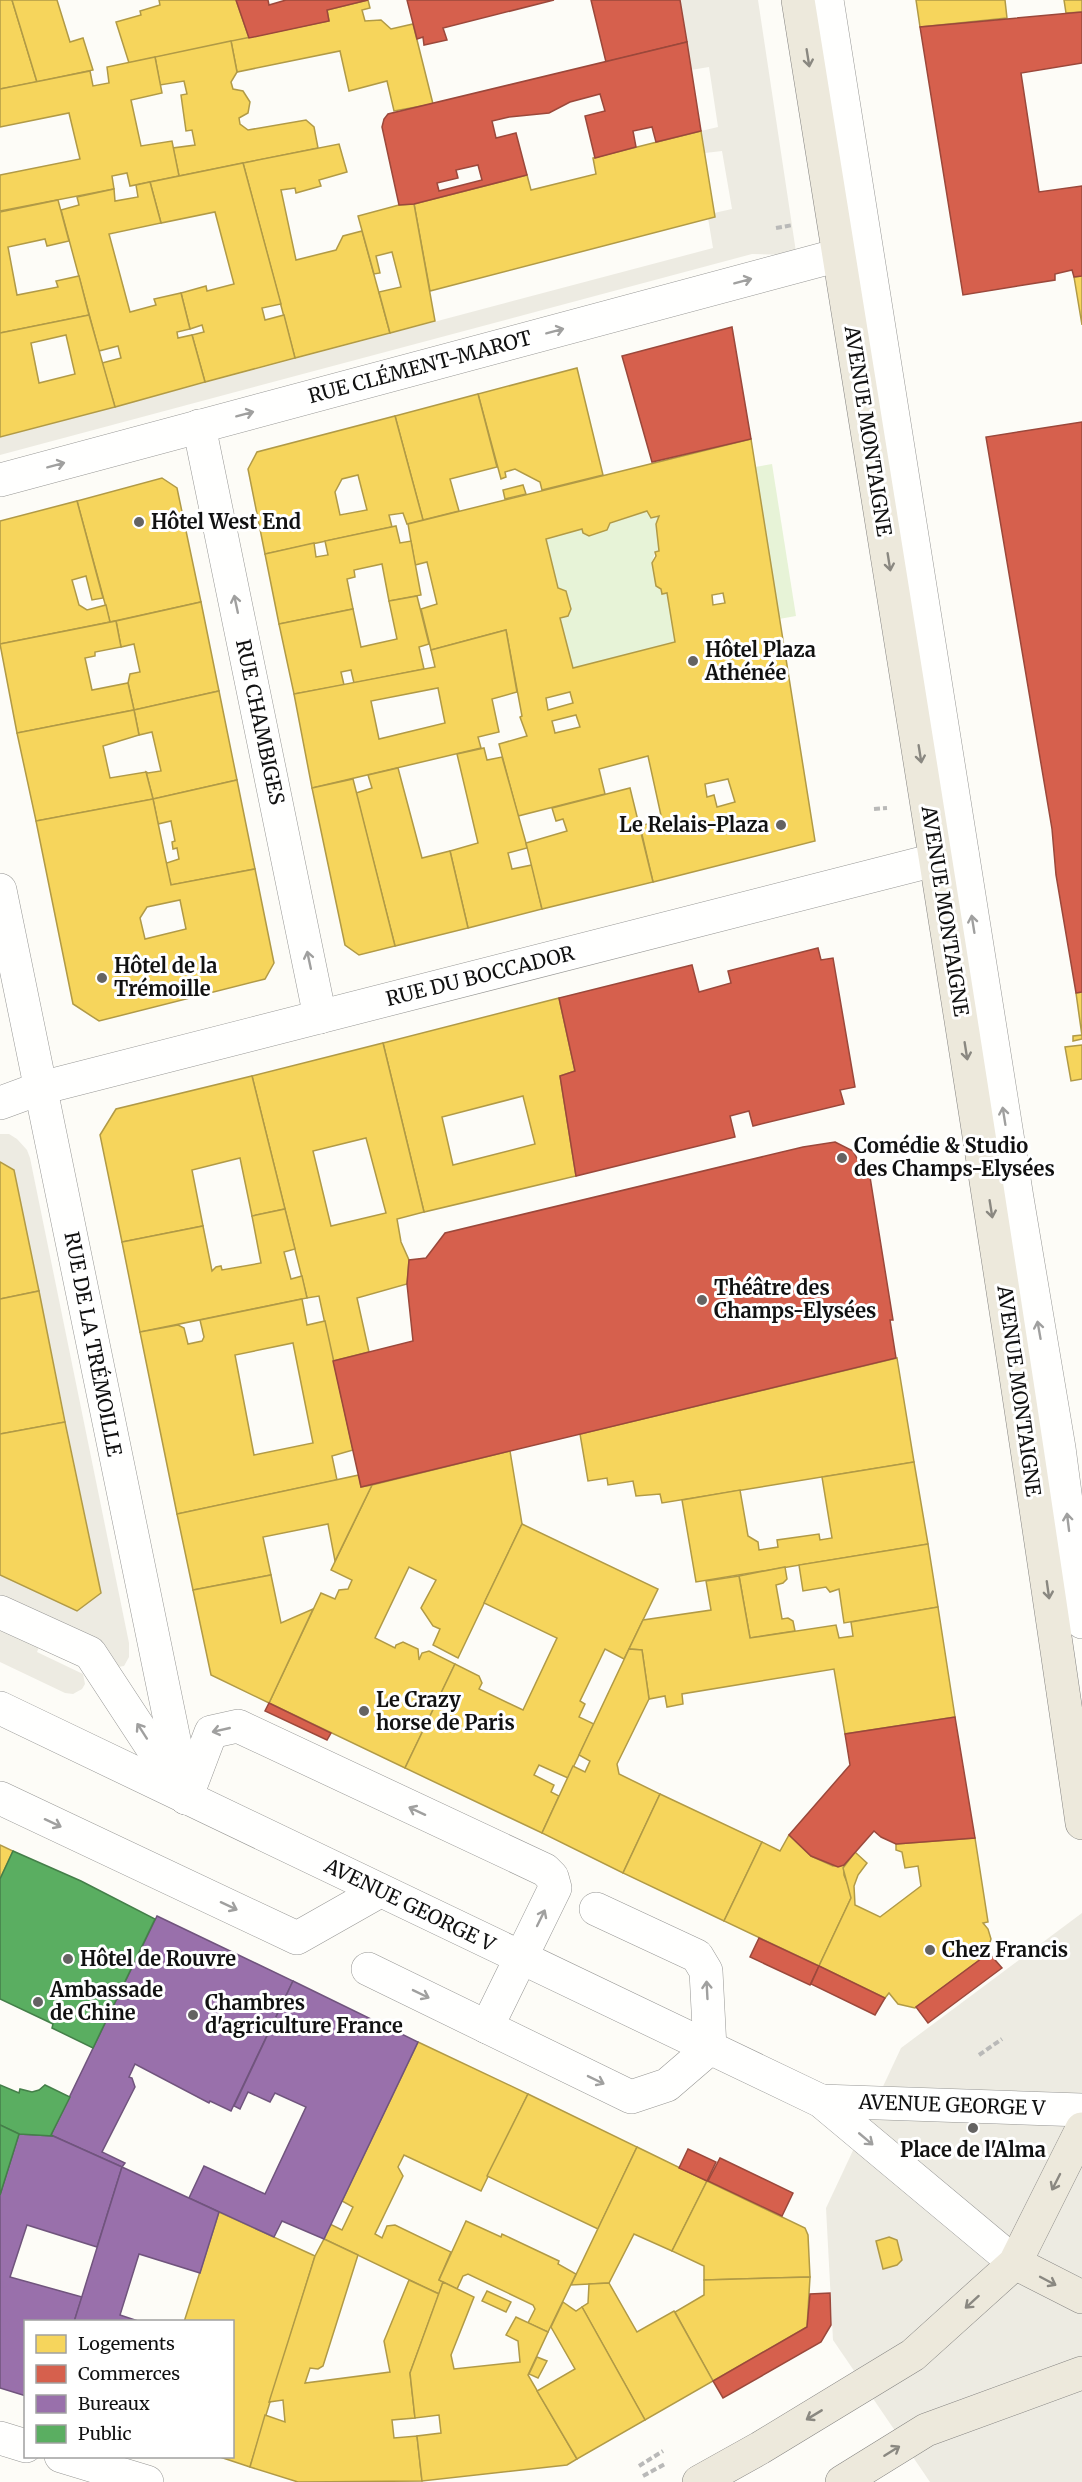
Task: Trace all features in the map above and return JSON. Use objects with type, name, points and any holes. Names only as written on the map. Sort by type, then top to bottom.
[{"type":"main road","name":"AVENUE MONTAIGNE","points":[[798,0],[839,255],[1056,1448],[1082,1823]]},
{"type":"main road","points":[[699,2482],[760,2448],[913,2355],[1015,2263],[1082,2129]]},
{"type":"main road","points":[[1015,2263],[1082,2297]]},
{"type":"main road","points":[[842,2482],[926,2430],[1082,2373]]},
{"type":"street","name":"AVENUE MONTAIGNE","points":[[827,0],[950,856]]},
{"type":"street","name":"RUE CLÉMENT-MAROT","points":[[0,480],[839,255]]},
{"type":"street","name":"RUE CHAMBIGES","points":[[200,426],[320,1017]]},
{"type":"street","name":"RUE DU BOCCADOR","points":[[0,1103],[41,1088],[950,856]]},
{"type":"street","name":"RUE DE LA TRÉMOILLE","points":[[0,890],[186,1798]]},
{"type":"street","name":"AVENUE MONTAIGNE","points":[[1056,1448],[1082,1622]]},
{"type":"street","points":[[0,1612],[90,1653],[186,1798]]},
{"type":"street","name":"AVENUE GEORGE V","points":[[0,1708],[821,2101],[1015,2263]]},
{"type":"street","points":[[186,1798],[211,1732],[238,1726],[545,1870],[552,1877],[555,1888],[487,2027]]},
{"type":"street","points":[[0,1798],[297,1938],[380,1891]]},
{"type":"street","points":[[368,1969],[631,2097],[667,2085],[710,2048],[706,1971],[697,1956],[596,1909]]},
{"type":"street","name":"AVENUE GEORGE V","points":[[821,2101],[1082,2110]]},
{"type":"street","points":[[0,2438],[24,2445]]},
{"type":"street","points":[[64,2458],[147,2482]]},
{"type":"path","points":[[777,228],[793,225]]},
{"type":"path","points":[[874,808],[887,808]]},
{"type":"path","points":[[979,2055],[1002,2039]]},
{"type":"path","points":[[639,2466],[663,2451]]},
{"type":"green space","points":[[772,464],[796,616],[779,619],[755,467]]},
{"type":"green space","points":[[647,511],[651,518],[659,516],[656,524],[659,551],[655,552],[652,563],[656,586],[661,589],[662,594],[667,593],[675,642],[573,668],[560,618],[568,616],[571,609],[566,591],[558,588],[546,539],[582,529],[583,533],[589,536],[607,530],[610,523]]},
{"type":"shaded area","points":[[680,0],[758,0],[796,252],[788,255],[752,254],[0,455],[0,437],[713,248],[708,218],[714,213],[732,209],[722,151],[705,153],[701,131],[718,127],[709,67],[691,70]]},
{"type":"shaded area","points":[[0,1134],[9,1134],[17,1139],[27,1150],[30,1158],[129,1643],[129,1657],[124,1666],[118,1667],[0,1600],[0,1575],[77,1611],[101,1593],[14,1170],[0,1162]]},
{"type":"shaded area","points":[[2,1627],[41,1642],[37,1652],[83,1674],[85,1684],[82,1689],[73,1694],[65,1693],[0,1662]]},
{"type":"shaded area","name":"Place de l'Alma","points":[[1082,1913],[1082,2482],[930,2482],[833,2340],[826,2208],[901,2048]]},
{"type":"building: Logements","points":[[0,0],[12,0],[37,82],[0,89]]},
{"type":"building: Logements","points":[[12,0],[57,0],[70,42],[83,38],[93,70],[37,82]]},
{"type":"building: Logements","points":[[159,0],[236,0],[249,38],[129,63],[116,22],[141,15],[140,11],[160,5]]},
{"type":"building: Logements","points":[[368,0],[370,8],[362,10],[365,21],[381,20],[391,29],[413,24],[433,104],[394,111],[387,81],[349,91],[340,51],[237,72],[231,41],[329,21],[327,10]]},
{"type":"building: Logements","points":[[916,0],[1005,0],[1007,18],[920,27]]},
{"type":"building: Logements","points":[[1064,0],[1082,0],[1082,12],[1066,13]]},
{"type":"building: Logements","points":[[231,41],[237,72],[231,82],[233,89],[243,91],[250,102],[248,113],[239,118],[240,124],[248,130],[306,120],[314,127],[318,148],[179,176],[173,148],[195,145],[192,130],[186,131],[181,95],[187,94],[184,81],[160,85],[155,57]]},
{"type":"building: Logements","points":[[155,57],[162,93],[131,100],[141,146],[172,141],[179,176],[130,186],[127,173],[112,176],[114,189],[0,211],[0,175],[80,159],[69,113],[0,127],[0,89],[90,71],[93,86],[109,83],[107,67]]},
{"type":"building: Logements","points":[[701,131],[715,217],[430,291],[414,204],[527,175],[531,190],[596,174],[593,158]]},
{"type":"building: Logements","points":[[339,144],[347,172],[319,180],[321,186],[296,193],[295,188],[281,190],[296,260],[336,250],[343,236],[362,231],[390,333],[295,358],[243,163]]},
{"type":"building: Logements","points":[[243,163],[281,304],[262,308],[265,320],[284,315],[295,358],[205,382],[192,335],[204,332],[202,325],[190,329],[181,293],[206,286],[207,291],[234,284],[215,212],[161,223],[150,182]]},
{"type":"building: Logements","points":[[150,182],[161,223],[109,234],[130,312],[156,305],[154,299],[181,293],[190,329],[177,332],[178,338],[192,335],[205,382],[115,407],[102,363],[121,358],[118,346],[99,351],[61,210],[79,205],[77,197],[114,189],[115,201],[138,197],[136,185]]},
{"type":"building: Logements","points":[[58,200],[69,241],[47,246],[45,239],[8,247],[17,295],[58,287],[56,281],[79,276],[89,315],[0,333],[0,212]]},
{"type":"building: Logements","points":[[414,204],[435,321],[390,333],[379,292],[401,287],[392,252],[376,256],[380,273],[374,274],[358,216],[399,205]]},
{"type":"building: Logements","points":[[1082,276],[1082,325],[1074,277]]},
{"type":"building: Logements","points":[[89,315],[115,407],[0,437],[0,333]],"holes":[[[66,335],[75,374],[39,383],[31,343]]]},
{"type":"building: Logements","points":[[577,368],[603,475],[542,490],[540,482],[515,469],[505,472],[506,477],[501,479],[478,394]]},
{"type":"building: Logements","points":[[478,394],[497,467],[450,479],[459,511],[423,520],[395,416]]},
{"type":"building: Logements","points":[[395,416],[423,520],[407,524],[403,513],[389,515],[392,527],[265,554],[248,469],[257,452]],"holes":[[[358,475],[367,510],[340,515],[335,492],[342,479]]]},
{"type":"building: Logements","name":"Hôtel Plaza Athénée","points":[[751,439],[815,841],[653,882],[640,826],[662,820],[648,756],[599,769],[605,794],[518,816],[499,744],[527,736],[520,717],[522,716],[506,630],[431,650],[421,609],[437,604],[427,562],[415,565],[408,524]],"holes":[[[647,511],[651,518],[659,516],[656,524],[659,551],[655,552],[656,556],[652,563],[656,586],[661,589],[662,594],[667,593],[675,642],[573,668],[560,618],[568,616],[571,609],[566,591],[558,588],[546,539],[582,529],[583,533],[589,536],[607,530],[610,523]],[[723,593],[725,603],[713,605],[712,595]],[[570,692],[573,703],[548,710],[546,698]],[[576,715],[580,727],[555,733],[552,721]],[[728,779],[735,802],[717,807],[714,795],[707,797],[705,784]]]},
{"type":"building: Logements","points":[[162,478],[177,488],[201,602],[110,622],[77,501]]},
{"type":"building: Logements","points":[[523,485],[526,494],[505,499],[503,490]]},
{"type":"building: Logements","points":[[77,501],[103,598],[92,600],[86,576],[72,580],[79,605],[87,610],[106,605],[110,622],[0,644],[0,521]]},
{"type":"building: Logements","points":[[396,526],[400,543],[411,541],[421,595],[389,601],[382,564],[354,570],[355,577],[347,579],[353,609],[279,624],[265,554],[314,543],[316,557],[328,555],[325,541]]},
{"type":"building: Logements","points":[[417,596],[429,644],[419,647],[424,669],[354,683],[351,670],[341,672],[344,685],[294,694],[279,624],[353,609],[361,647],[397,639],[389,601]]},
{"type":"building: Logements","points":[[201,602],[219,691],[134,710],[128,683],[130,674],[140,672],[134,644],[121,647],[116,621]]},
{"type":"building: Logements","points":[[116,621],[121,647],[95,652],[95,656],[85,658],[92,690],[128,683],[134,710],[17,733],[0,644]]},
{"type":"building: Logements","points":[[506,630],[517,692],[492,699],[499,732],[478,737],[481,748],[312,788],[294,694],[435,667],[431,650]],"holes":[[[438,688],[445,723],[379,739],[371,701]]]},
{"type":"building: Logements","points":[[219,691],[237,780],[153,799],[146,772],[161,771],[152,732],[139,735],[134,710]]},
{"type":"building: Logements","points":[[134,710],[139,735],[103,746],[110,778],[146,772],[153,799],[36,821],[17,733]]},
{"type":"building: Logements","points":[[484,748],[487,760],[502,757],[526,843],[527,848],[508,853],[512,869],[532,865],[542,909],[468,928],[450,851],[478,843],[457,754]]},
{"type":"building: Logements","points":[[398,768],[422,858],[450,851],[468,928],[395,946],[356,793],[372,788],[368,775]]},
{"type":"building: Logements","points":[[353,779],[395,946],[359,955],[345,945],[312,788]]},
{"type":"building: Logements","points":[[237,780],[255,869],[171,885],[165,861],[167,863],[179,859],[177,848],[173,849],[172,842],[175,841],[171,821],[158,824],[153,799]]},
{"type":"building: Logements","points":[[630,788],[653,882],[542,909],[526,843],[567,831],[563,819],[556,821],[552,808]]},
{"type":"building: Logements","points":[[153,799],[171,885],[255,869],[274,963],[265,979],[99,1021],[73,1004],[36,821]],"holes":[[[180,900],[186,929],[145,939],[140,918],[147,907]]]},
{"type":"building: Logements","points":[[1082,992],[1082,1036],[1076,993]]},
{"type":"building: Logements","points":[[559,998],[575,1071],[560,1076],[576,1176],[424,1212],[383,1043]],"holes":[[[523,1096],[535,1144],[453,1165],[442,1117]]]},
{"type":"building: Logements","points":[[1082,1035],[1082,1039],[1073,1041],[1073,1036]]},
{"type":"building: Logements","points":[[383,1043],[424,1212],[397,1219],[401,1242],[409,1260],[407,1284],[357,1298],[369,1352],[333,1361],[319,1296],[307,1298],[252,1076]],"holes":[[[366,1138],[386,1213],[331,1226],[313,1151]]]},
{"type":"building: Logements","points":[[1082,1045],[1082,1079],[1071,1081],[1065,1047]]},
{"type":"building: Logements","points":[[252,1076],[285,1209],[252,1216],[240,1158],[192,1170],[203,1226],[122,1242],[100,1135],[116,1109]]},
{"type":"building: Logements","points":[[0,1162],[14,1170],[39,1291],[0,1299]]},
{"type":"building: Logements","points":[[285,1209],[295,1249],[284,1252],[291,1279],[302,1276],[307,1298],[140,1332],[122,1242],[203,1226],[212,1271],[221,1266],[222,1270],[261,1263],[252,1216]]},
{"type":"building: Logements","points":[[39,1291],[65,1422],[0,1434],[0,1299]]},
{"type":"building: Logements","points":[[302,1299],[307,1325],[325,1321],[353,1450],[332,1456],[337,1480],[177,1514],[140,1332],[178,1325],[184,1328],[188,1344],[202,1341],[204,1337],[200,1320]],"holes":[[[293,1343],[313,1443],[254,1455],[235,1355]]]},
{"type":"building: Logements","points":[[897,1358],[914,1462],[662,1503],[660,1494],[636,1496],[633,1481],[608,1485],[607,1478],[588,1481],[580,1434]]},
{"type":"building: Logements","points":[[65,1422],[101,1593],[77,1611],[0,1575],[0,1434]]},
{"type":"building: Logements","points":[[510,1451],[522,1524],[458,1658],[433,1645],[440,1629],[433,1626],[421,1608],[436,1580],[409,1567],[375,1638],[395,1648],[403,1642],[418,1649],[419,1660],[422,1653],[429,1651],[455,1664],[405,1768],[269,1703],[321,1593],[335,1599],[339,1590],[348,1589],[352,1580],[331,1570],[372,1485]]},
{"type":"building: Logements","points":[[914,1462],[928,1544],[696,1582],[682,1500],[740,1490],[748,1536],[758,1542],[759,1550],[778,1547],[777,1540],[819,1534],[820,1540],[832,1538],[822,1477]]},
{"type":"building: Logements","points":[[359,1475],[361,1487],[372,1485],[335,1561],[328,1524],[263,1537],[271,1575],[193,1590],[177,1514]]},
{"type":"building: Logements","points":[[522,1524],[658,1589],[624,1659],[605,1649],[580,1701],[585,1704],[579,1717],[594,1724],[568,1778],[539,1765],[534,1775],[554,1785],[551,1792],[559,1796],[542,1833],[405,1768],[455,1664],[479,1676],[482,1683],[479,1689],[523,1710],[557,1638],[484,1603]]},
{"type":"building: Logements","points":[[928,1544],[938,1607],[844,1623],[839,1589],[830,1592],[826,1587],[803,1591],[799,1565]]},
{"type":"building: Logements","points":[[785,1567],[787,1579],[776,1585],[782,1619],[788,1618],[793,1621],[795,1631],[750,1638],[739,1576]]},
{"type":"building: Logements","points":[[271,1575],[281,1623],[313,1609],[269,1703],[211,1675],[193,1590]]},
{"type":"building: Logements","points":[[739,1576],[750,1638],[836,1625],[839,1638],[853,1636],[851,1622],[938,1607],[955,1717],[845,1734],[834,1669],[682,1694],[683,1704],[667,1707],[665,1696],[649,1699],[642,1650],[629,1649],[643,1620],[711,1610],[706,1581]]},
{"type":"building: Logements","points":[[629,1649],[642,1650],[649,1699],[617,1764],[619,1774],[660,1794],[623,1873],[542,1833],[573,1766],[585,1772],[590,1761],[579,1755]]},
{"type":"building: Logements","points":[[660,1794],[762,1842],[724,1921],[623,1873]]},
{"type":"building: Logements","points":[[789,1835],[811,1856],[833,1866],[844,1865],[844,1875],[851,1892],[851,1898],[819,1966],[724,1921],[762,1842],[780,1851]]},
{"type":"building: Logements","points":[[975,1838],[988,1922],[983,1923],[991,1939],[987,1951],[989,1953],[915,2008],[898,2004],[889,1993],[885,1998],[819,1966],[851,1898],[843,1868],[855,1852],[867,1863],[858,1875],[854,1886],[855,1905],[880,1917],[921,1886],[918,1866],[905,1868],[902,1852],[896,1850],[896,1844]]},
{"type":"building: Logements","points":[[0,1845],[13,1851],[0,1879]]},
{"type":"building: Logements","points":[[418,2042],[528,2094],[481,2191],[404,2155],[398,2167],[403,2176],[375,2234],[382,2238],[387,2226],[395,2225],[451,2252],[439,2280],[443,2282],[439,2294],[324,2239],[330,2224],[342,2230],[353,2207],[342,2201]]},
{"type":"building: Logements","points":[[528,2094],[637,2147],[598,2229],[487,2176]]},
{"type":"building: Logements","points":[[637,2147],[707,2181],[672,2251],[634,2234],[609,2283],[571,2285]]},
{"type":"building: Logements","points":[[707,2181],[805,2228],[808,2235],[810,2277],[704,2280],[704,2266],[672,2251]]},
{"type":"building: Logements","points":[[219,2212],[315,2256],[250,2467],[223,2458],[234,2458],[234,2320],[185,2320]]},
{"type":"building: Logements","points":[[466,2221],[501,2237],[502,2234],[559,2261],[558,2264],[576,2274],[548,2332],[528,2323],[535,2309],[533,2305],[468,2274],[463,2276],[457,2289],[439,2280]]},
{"type":"building: Logements","points":[[889,2237],[897,2240],[902,2260],[897,2265],[883,2269],[876,2241]]},
{"type":"building: Logements","points":[[324,2239],[358,2255],[323,2366],[318,2369],[310,2368],[305,2383],[390,2372],[384,2341],[409,2280],[439,2294],[410,2373],[415,2418],[392,2420],[394,2438],[417,2436],[422,2481],[298,2482],[250,2467],[265,2415],[285,2422],[283,2400],[269,2402],[315,2256]]},
{"type":"building: Logements","points":[[810,2277],[807,2327],[713,2381],[675,2312],[704,2295],[704,2280]]},
{"type":"building: Logements","points":[[443,2282],[474,2297],[451,2355],[454,2369],[520,2362],[518,2341],[506,2335],[516,2317],[548,2332],[528,2375],[577,2459],[567,2465],[422,2481],[417,2436],[441,2433],[439,2415],[415,2418],[410,2373]]},
{"type":"building: Logements","points":[[609,2283],[637,2332],[674,2311],[713,2381],[645,2420],[582,2307],[588,2303],[589,2284]]},
{"type":"building: Logements","points":[[487,2291],[511,2302],[506,2312],[482,2301]]},
{"type":"building: Logements","points":[[563,2302],[576,2311],[582,2307],[645,2420],[577,2459],[537,2391],[575,2369],[551,2327]]},
{"type":"building: Logements","points":[[537,2357],[547,2361],[538,2378],[529,2374]]},
{"type":"building: Commerces","points":[[236,0],[268,0],[269,5],[286,0],[368,0],[327,10],[329,21],[249,38]]},
{"type":"building: Commerces","points":[[407,0],[554,0],[443,28],[447,40],[424,45],[423,37],[417,39]]},
{"type":"building: Commerces","points":[[591,0],[680,0],[687,42],[606,62]]},
{"type":"building: Commerces","points":[[1082,12],[1082,63],[1021,73],[1039,192],[1082,186],[1082,276],[1074,277],[1072,270],[1055,274],[1055,280],[963,295],[920,27]]},
{"type":"building: Commerces","points":[[687,42],[701,131],[656,142],[652,127],[633,131],[636,147],[595,158],[585,116],[605,111],[600,94],[570,102],[549,113],[492,121],[496,138],[516,133],[527,175],[414,204],[399,205],[382,127],[388,114]],"holes":[[[478,165],[482,180],[439,191],[437,183],[458,178],[456,170]]]},
{"type":"building: Commerces","points":[[732,327],[751,439],[652,462],[622,356]]},
{"type":"building: Commerces","points":[[1082,422],[1082,992],[1076,993],[1056,875],[1052,829],[986,437]]},
{"type":"building: Commerces","points":[[818,948],[821,960],[833,958],[855,1087],[840,1090],[844,1104],[753,1126],[749,1111],[730,1116],[735,1137],[576,1176],[560,1076],[575,1071],[559,998],[692,965],[699,992],[731,983],[728,971]]},
{"type":"building: Commerces","points":[[835,1142],[853,1151],[867,1177],[870,1177],[893,1320],[890,1320],[896,1358],[361,1487],[333,1361],[413,1341],[407,1284],[409,1260],[426,1258],[445,1233],[803,1147]]},
{"type":"building: Commerces","points":[[269,1703],[331,1733],[327,1740],[265,1711]]},
{"type":"building: Commerces","points":[[955,1717],[975,1838],[896,1844],[874,1831],[844,1865],[838,1867],[811,1856],[789,1835],[850,1765],[845,1734]]},
{"type":"building: Commerces","points":[[759,1938],[819,1966],[810,1985],[750,1957]]},
{"type":"building: Commerces","points":[[989,1953],[1002,1968],[928,2023],[916,2007]]},
{"type":"building: Commerces","points":[[819,1966],[885,1998],[875,2015],[811,1984]]},
{"type":"building: Commerces","points":[[688,2149],[716,2162],[707,2181],[679,2168]]},
{"type":"building: Commerces","points":[[720,2158],[793,2193],[782,2216],[708,2181]]},
{"type":"building: Commerces","points":[[830,2293],[831,2325],[821,2342],[723,2398],[713,2381],[807,2327],[810,2294]]},
{"type":"building: Bureaux","name":"Chambres d'agriculture France","points":[[157,1916],[293,1981],[231,2111],[210,2101],[209,2103],[135,2064],[129,2077],[132,2078],[135,2087],[102,2152],[125,2163],[122,2167],[51,2135]]},
{"type":"building: Bureaux","points":[[293,1981],[418,2042],[324,2239],[282,2221],[274,2237],[189,2198],[204,2166],[265,2194],[306,2107],[275,2093],[270,2102],[248,2092],[240,2109],[234,2106]]},
{"type":"building: Bureaux","points":[[19,2134],[53,2136],[122,2167],[97,2247],[27,2225],[10,2277],[82,2297],[75,2320],[24,2320],[24,2395],[0,2388],[0,2195]]},
{"type":"building: Bureaux","points":[[122,2167],[219,2212],[200,2273],[139,2254],[120,2315],[135,2320],[75,2320]]},
{"type":"building: Public","name":"Hôtel de Rouvre","points":[[13,1851],[81,1881],[155,1919],[93,2048],[52,2028],[53,2024],[0,1999],[0,1879]]},
{"type":"building: Public","points":[[0,2085],[19,2093],[20,2089],[32,2092],[45,2085],[70,2097],[51,2135],[53,2136],[19,2134],[0,2125]]},
{"type":"building: Public","points":[[0,2125],[19,2134],[0,2195]]},
{"type":"place","name":"Hôtel West End","points":[[139,522]]},
{"type":"place","name":"Hôtel Plaza Athénée","points":[[693,661]]},
{"type":"place","name":"Le Relais-Plaza","points":[[781,825]]},
{"type":"place","name":"Hôtel de la Trémoille","points":[[102,978]]},
{"type":"place","name":"Comédie & Studio des Champs-Elysées","points":[[842,1158]]},
{"type":"place","name":"Théâtre des Champs-Elysées","points":[[702,1300]]},
{"type":"place","name":"Le Crazy horse de Paris","points":[[364,1711]]},
{"type":"place","name":"Chez Francis","points":[[930,1950]]},
{"type":"place","name":"Hôtel de Rouvre","points":[[68,1959]]},
{"type":"place","name":"Ambassade de Chine","points":[[38,2002]]},
{"type":"place","name":"Chambres d'agriculture France","points":[[193,2015]]},
{"type":"place","name":"Place de l'Alma","points":[[973,2128]]}]
